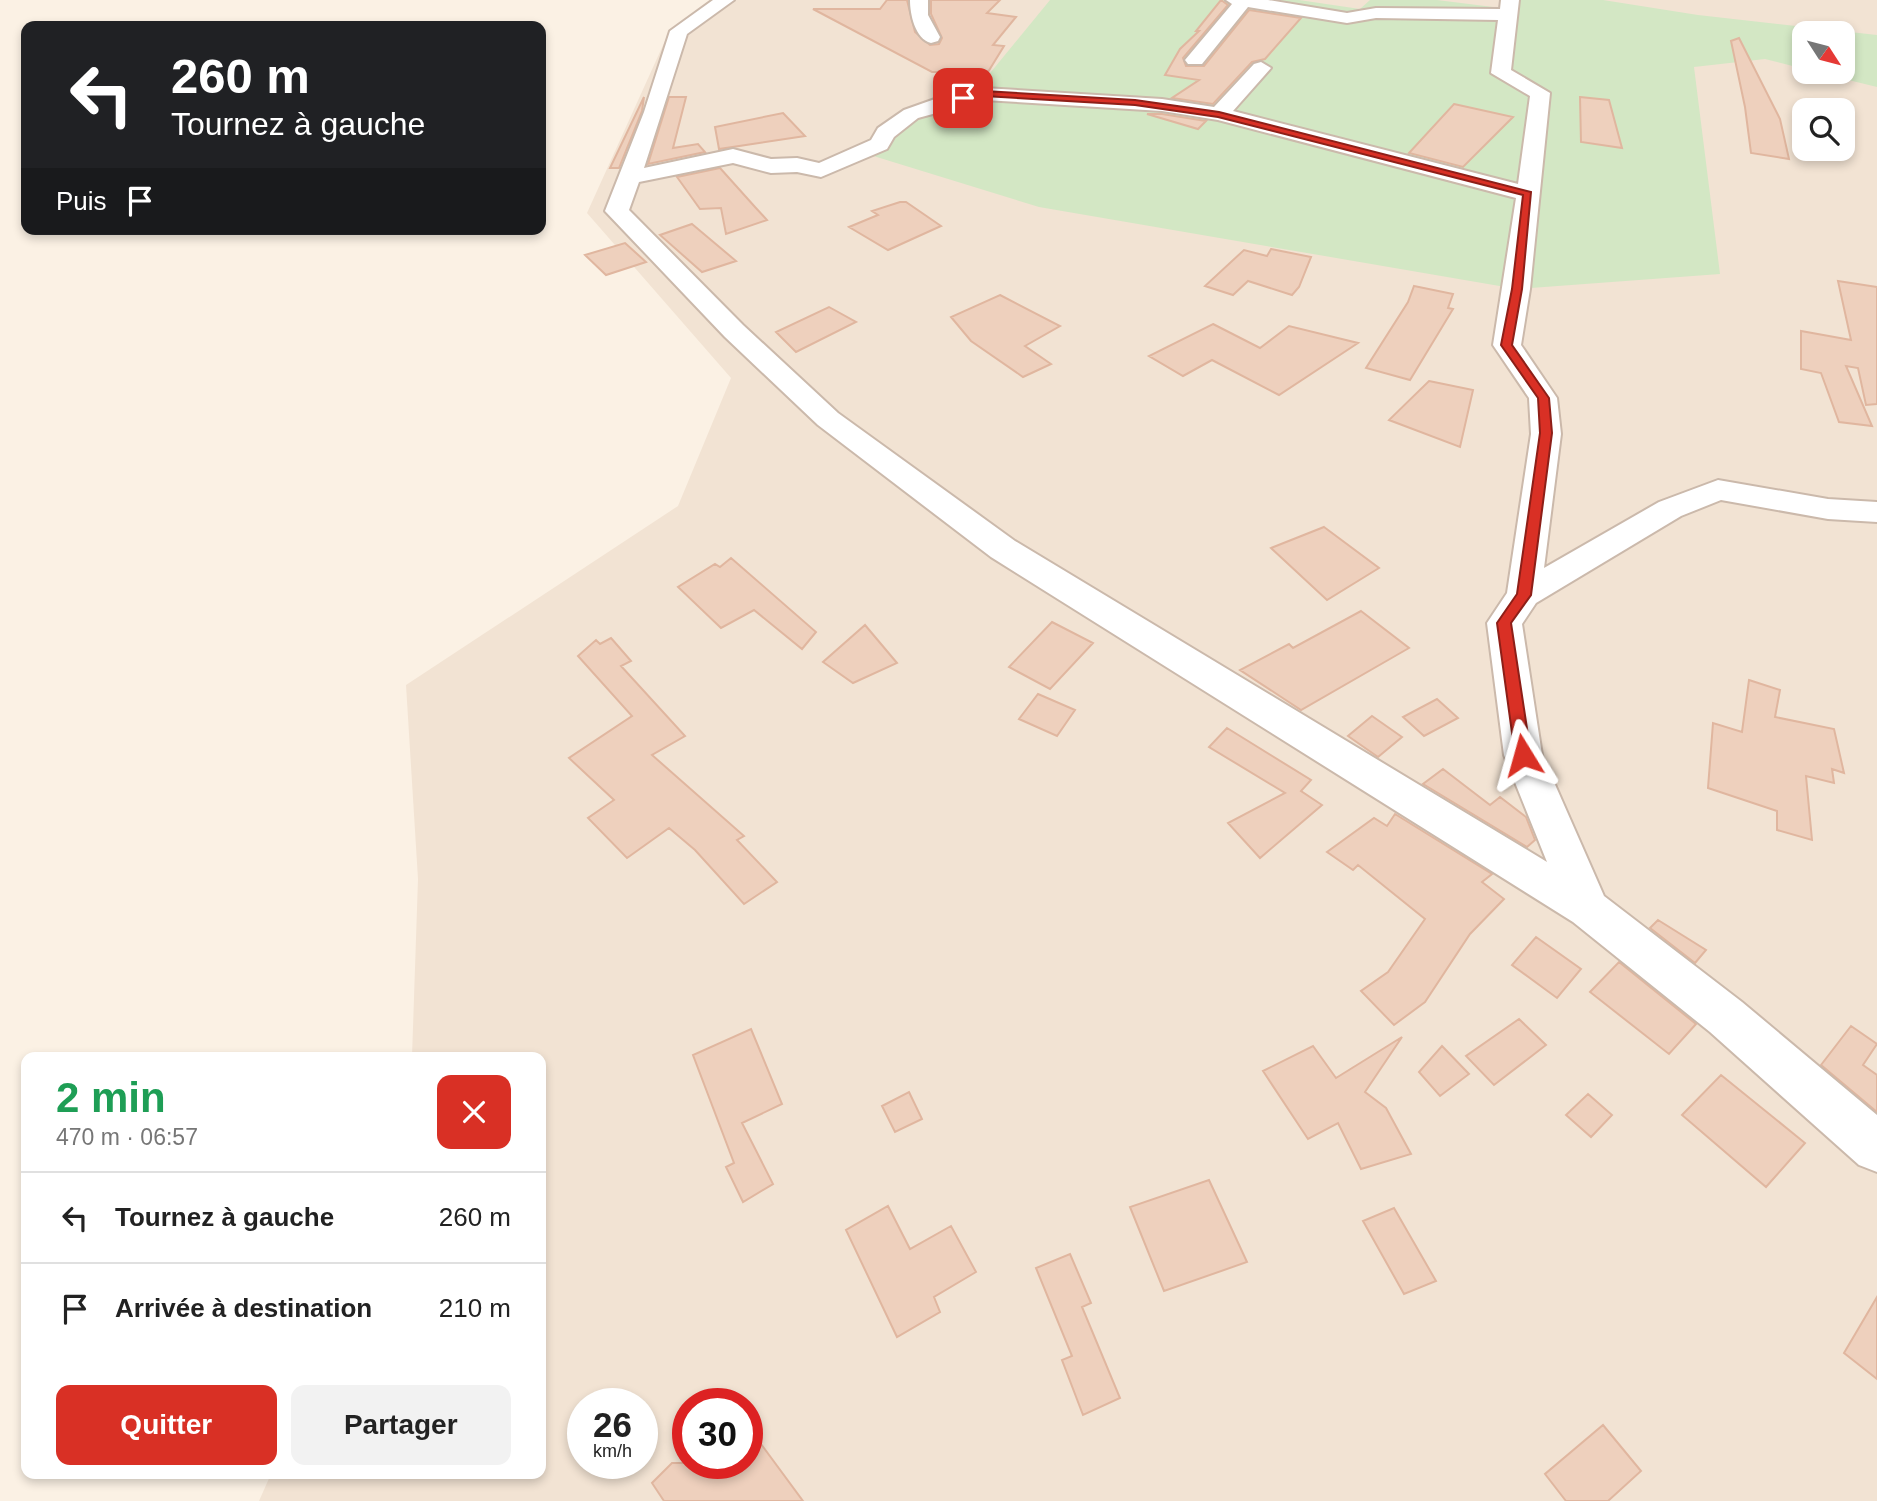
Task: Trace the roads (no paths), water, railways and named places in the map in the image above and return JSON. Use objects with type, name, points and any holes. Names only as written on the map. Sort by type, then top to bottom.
[{"type":"street","points":[[725,0],[679,31],[654,112],[627,178],[617,211],[724,321],[828,419],[1003,548],[1588,909],[1726,1017],[1877,1147]]},
{"type":"street","points":[[919,0],[919,16],[931,37]]},
{"type":"street","points":[[1347,18],[1355,0]]},
{"type":"street","points":[[1195,60],[1239,1],[1347,18],[1376,13],[1509,8],[1501,73],[1540,93],[1517,289],[1507,345],[1544,398],[1546,433],[1524,595]]},
{"type":"street","points":[[1219,114],[1261,68]]},
{"type":"street","points":[[627,178],[733,156],[771,166],[797,165],[821,170],[879,144],[886,133],[911,114],[942,103],[984,94],[1161,105],[1219,114],[1528,194]]},
{"type":"street","points":[[1588,909],[1523,755],[1504,623],[1524,595],[1670,509],[1718,490],[1828,509],[1877,512]]}]
